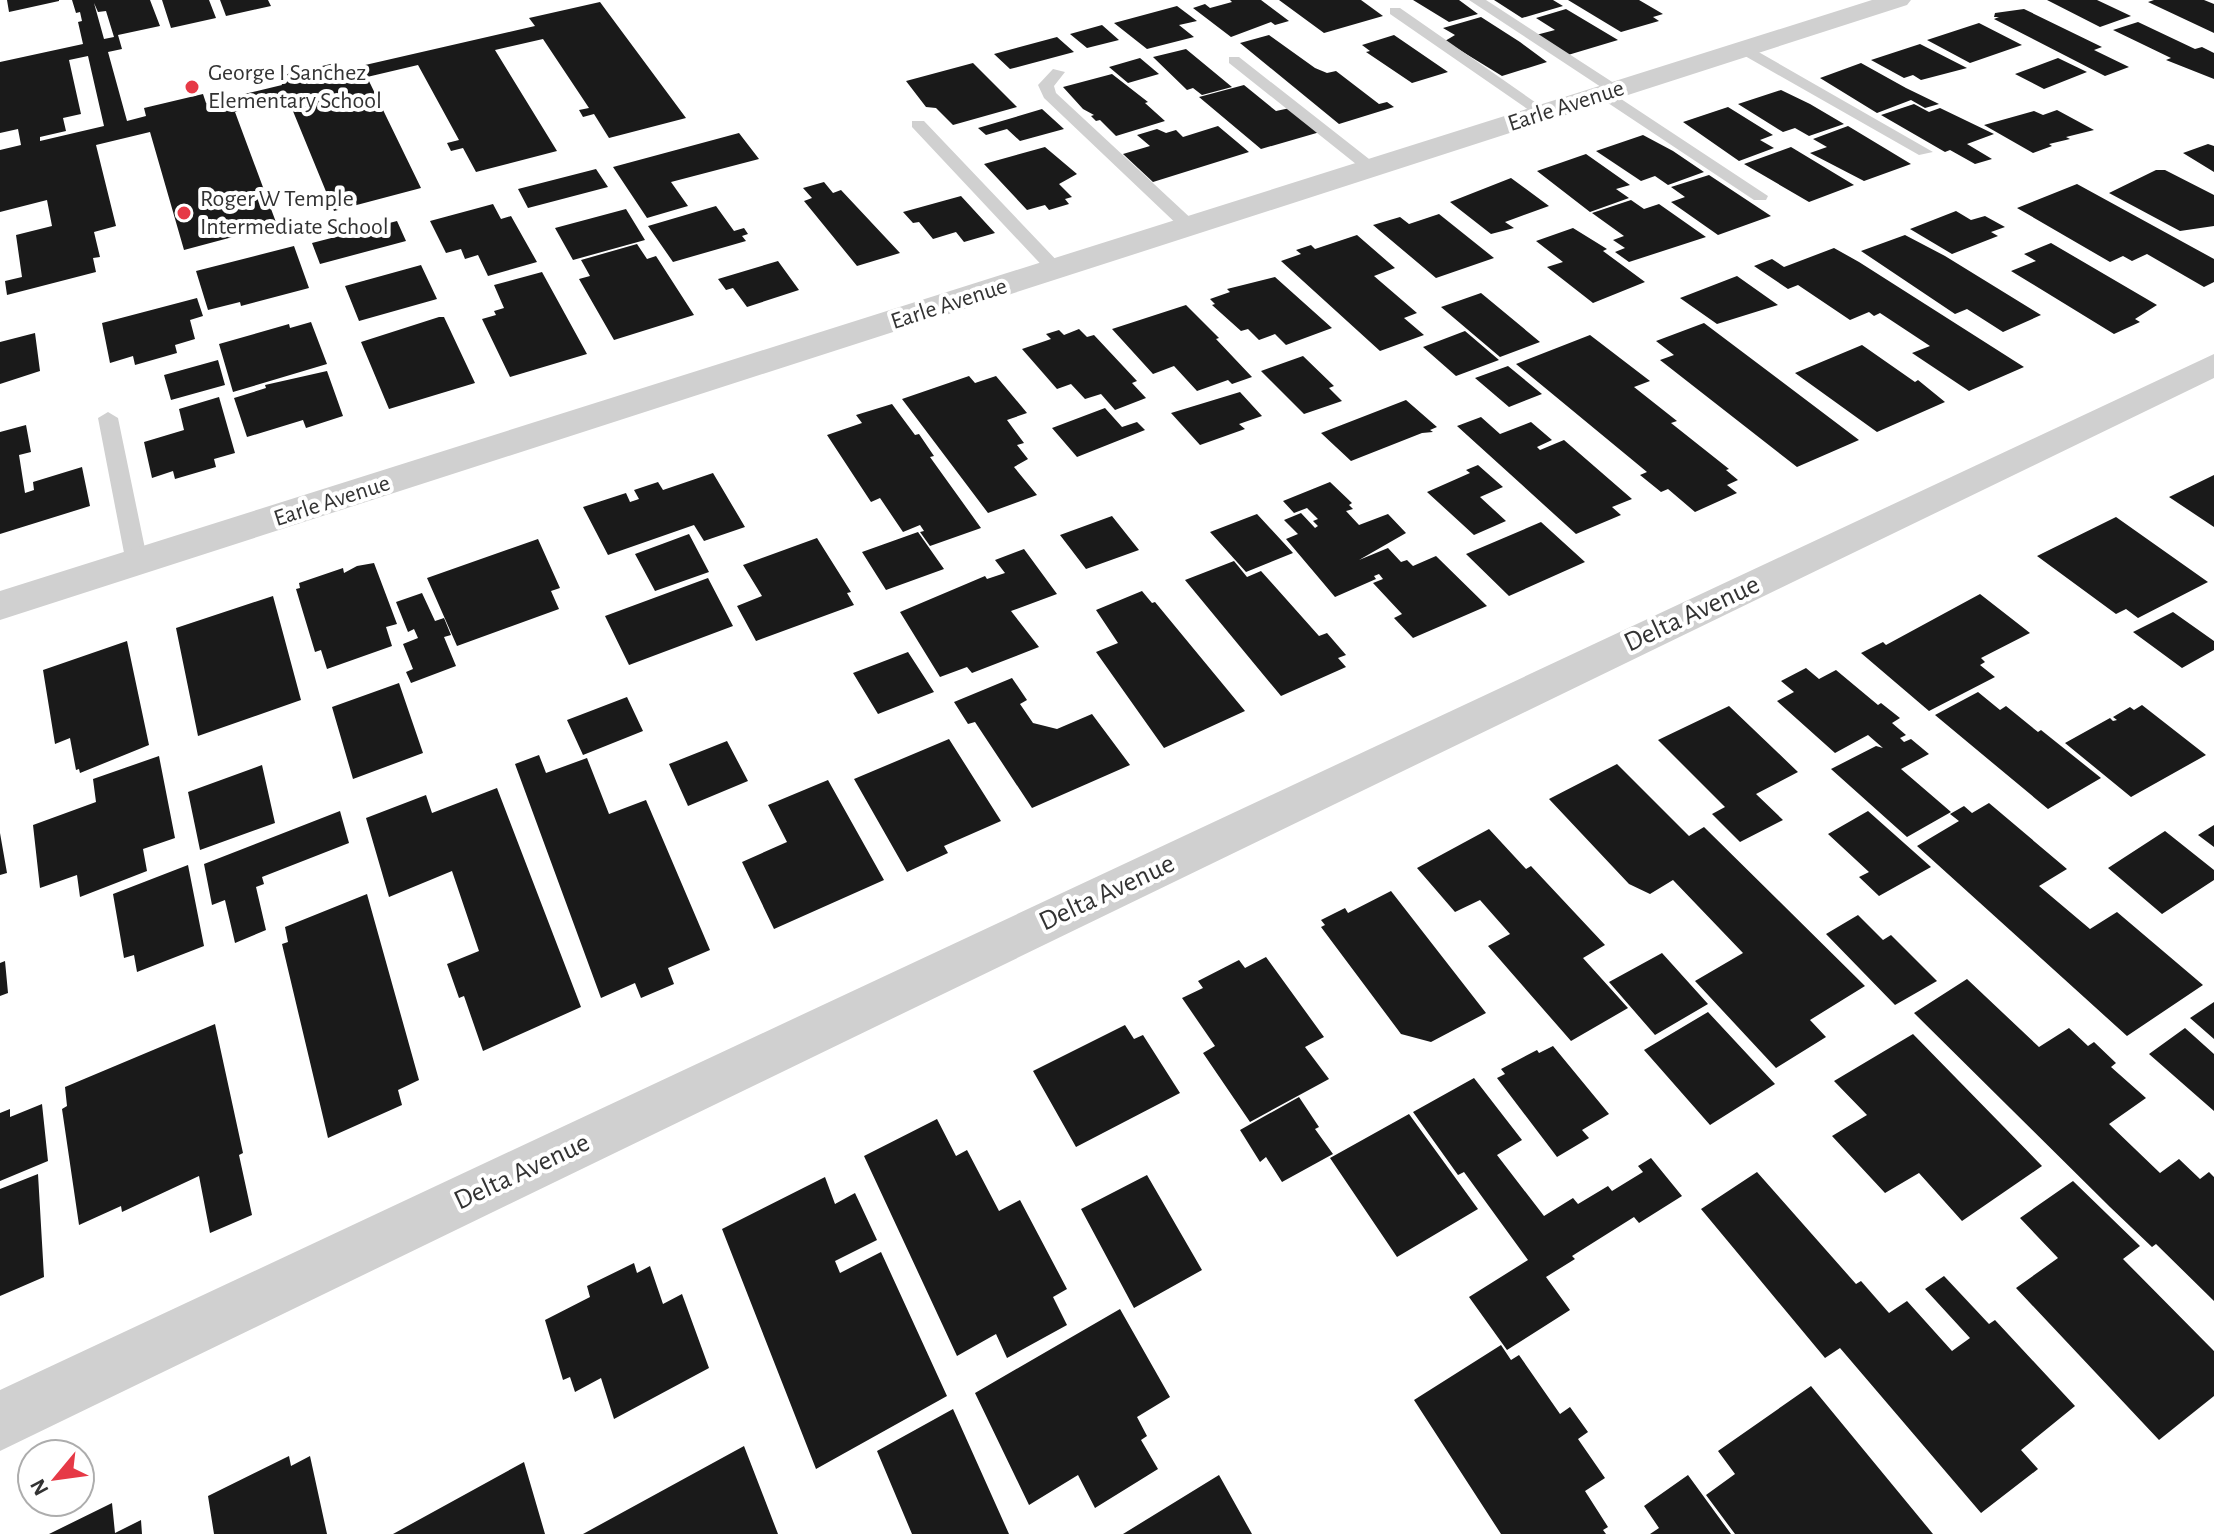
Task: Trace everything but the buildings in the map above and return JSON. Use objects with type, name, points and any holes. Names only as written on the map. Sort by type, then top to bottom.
[{"type":"street","name":"Earle Avenue","points":[[0,606],[1898,0]]},
{"type":"street","name":"Delta Avenue","points":[[0,1421],[2214,365]]},
{"type":"lane","points":[[1476,0],[1760,196]]},
{"type":"lane","points":[[1395,11],[1544,114]]},
{"type":"lane","points":[[1743,49],[1925,152]]},
{"type":"lane","points":[[1234,60],[1372,169]]},
{"type":"lane","points":[[1058,72],[1046,85],[1049,95],[1190,227]]},
{"type":"lane","points":[[918,124],[1056,270]]},
{"type":"lane","points":[[108,418],[137,563]]},
{"type":"place","name":"George I Sanchez Elementary School","points":[[192,87]]},
{"type":"place","name":"Roger W Temple Intermediate School","points":[[184,213]]}]
